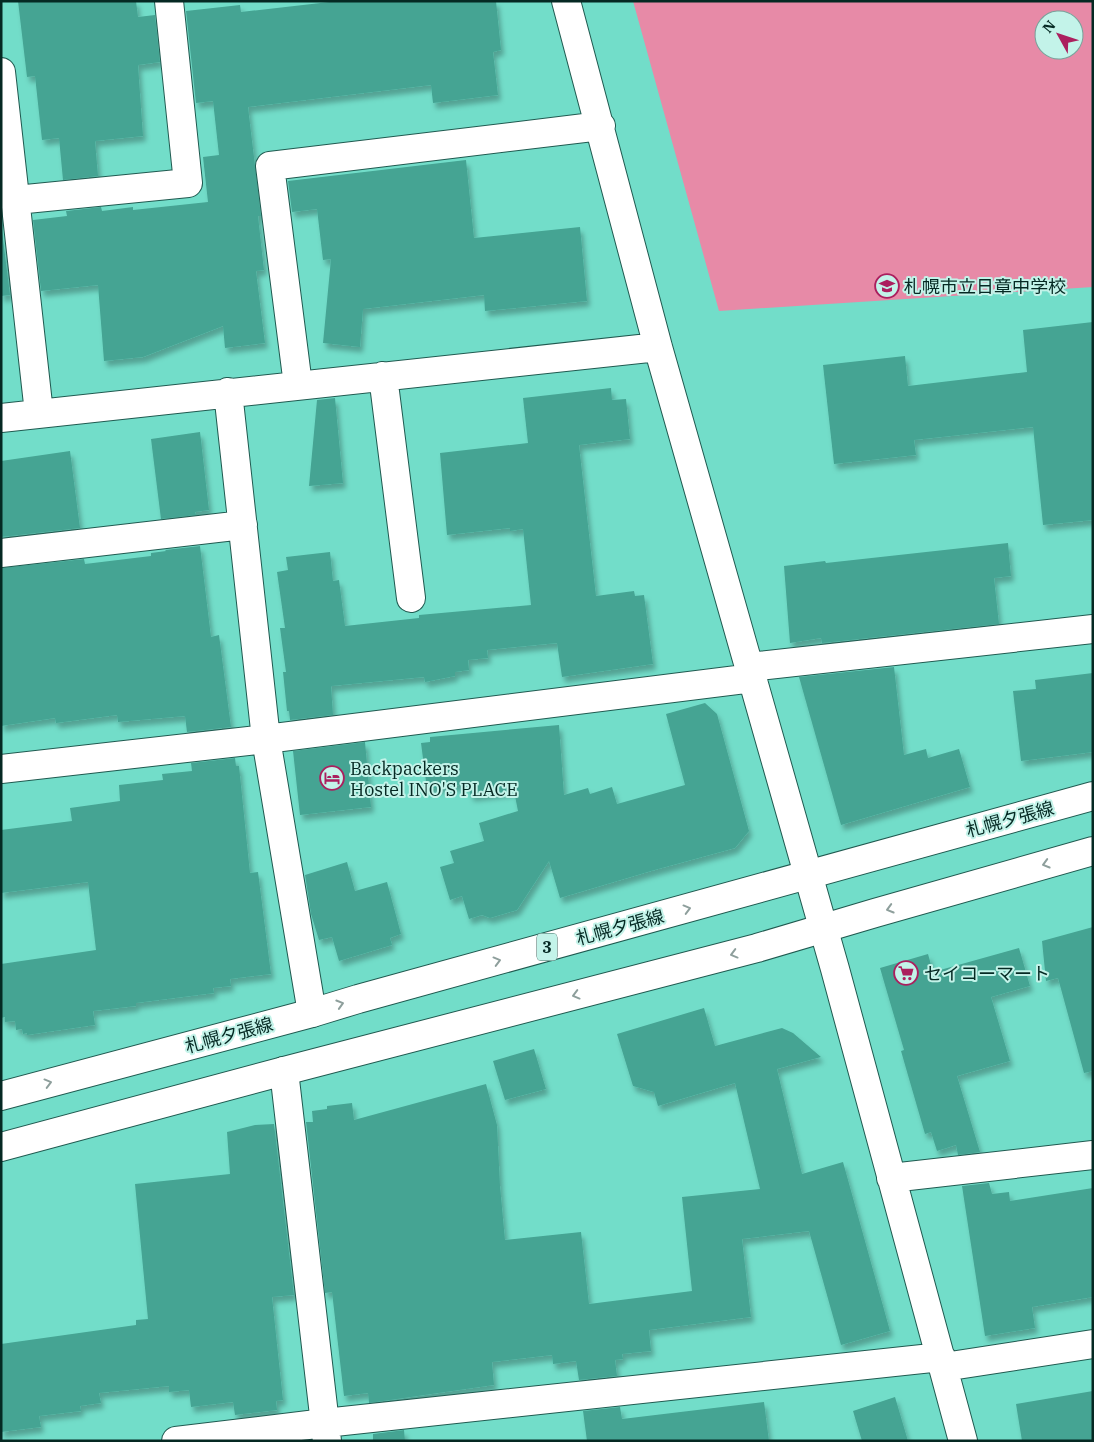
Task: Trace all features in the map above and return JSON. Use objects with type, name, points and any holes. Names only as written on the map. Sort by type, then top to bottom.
[{"type":"street","points":[[16,200],[188,183],[169,1]]},
{"type":"street","points":[[566,1],[658,346],[823,929],[964,1441]]},
{"type":"street","points":[[1,72],[39,413]]},
{"type":"street","points":[[298,385],[270,166],[600,126]]},
{"type":"street","points":[[1,418],[658,346]]},
{"type":"street","points":[[383,376],[411,598]]},
{"type":"street","points":[[228,392],[266,740],[312,1014]]},
{"type":"street","points":[[1,553],[243,525]]},
{"type":"street","points":[[1,768],[266,740],[751,672],[1093,629]]},
{"type":"street","name":"札幌夕張線","points":[[1,1096],[312,1014],[358,999],[1093,796]]},
{"type":"street","points":[[1,1147],[757,948],[1093,851]]},
{"type":"street","points":[[284,1071],[326,1432]]},
{"type":"street","points":[[891,1178],[1093,1155]]},
{"type":"street","points":[[176,1441],[326,1432],[1093,1344]]},
{"type":"shaded area","points":[[633,1],[1093,1],[1093,287],[719,311]]},
{"type":"building","points":[[18,1],[136,1],[138,17],[155,15],[160,62],[138,65],[143,136],[95,141],[98,176],[63,180],[59,138],[42,140],[35,76],[27,77]]},
{"type":"building","points":[[338,1],[496,1],[501,50],[493,52],[498,95],[433,103],[431,85],[248,107],[261,216],[258,216],[264,270],[256,271],[265,343],[225,348],[223,326],[143,357],[104,361],[98,285],[41,291],[33,220],[67,216],[66,211],[101,207],[102,211],[133,207],[133,210],[208,202],[203,157],[219,155],[213,101],[196,103],[186,11],[240,5],[241,12]]},
{"type":"building","points":[[466,160],[474,238],[580,227],[587,301],[485,311],[484,295],[363,309],[360,347],[323,343],[331,259],[323,260],[317,209],[292,212],[288,181]]},
{"type":"building","points":[[1,223],[10,295],[1,296]]},
{"type":"building","points":[[1093,322],[1093,520],[1043,525],[1033,427],[914,440],[916,455],[834,464],[823,365],[905,356],[908,386],[1027,372],[1023,330]]},
{"type":"building","points":[[611,388],[612,400],[626,399],[630,439],[579,445],[596,596],[634,591],[635,596],[644,595],[653,664],[562,677],[557,643],[487,650],[488,658],[468,660],[469,670],[455,672],[455,676],[425,682],[424,677],[331,686],[333,715],[290,720],[289,711],[287,711],[283,672],[286,672],[280,628],[285,628],[277,572],[288,570],[286,557],[330,552],[333,581],[339,580],[345,626],[419,618],[419,615],[531,605],[523,529],[510,531],[510,528],[447,535],[440,453],[528,443],[523,398]]},
{"type":"building","points":[[335,398],[343,483],[309,486],[317,400]]},
{"type":"building","points":[[200,432],[209,510],[195,512],[196,515],[161,519],[151,439]]},
{"type":"building","points":[[70,451],[80,528],[1,537],[1,461]]},
{"type":"building","points":[[1008,543],[1011,576],[994,578],[999,624],[822,643],[821,638],[790,643],[784,566]]},
{"type":"building","points":[[200,546],[211,637],[219,635],[231,727],[187,732],[185,716],[118,722],[117,715],[56,723],[55,718],[1,726],[1,568],[84,559],[85,564],[151,556],[151,553],[165,550]]},
{"type":"building","points":[[894,667],[904,755],[926,749],[928,758],[959,749],[970,787],[841,825],[799,677]]},
{"type":"building","points":[[1093,673],[1093,752],[1021,761],[1013,691],[1036,689],[1035,680]]},
{"type":"building","points":[[705,703],[717,714],[749,831],[735,848],[560,898],[549,861],[517,910],[490,918],[482,915],[469,919],[462,896],[450,900],[440,867],[454,863],[450,851],[484,841],[479,823],[518,811],[514,791],[471,796],[467,784],[427,789],[421,743],[430,742],[430,737],[559,725],[564,795],[588,788],[590,794],[612,787],[617,804],[685,785],[666,714]]},
{"type":"building","name":"Backpackers Hostel INO'S PLACE","points":[[365,742],[371,807],[300,815],[293,751]]},
{"type":"building","points":[[235,758],[236,766],[239,766],[250,873],[258,872],[271,974],[230,979],[231,986],[213,988],[214,993],[136,1003],[136,1006],[93,1011],[95,1025],[27,1035],[27,1033],[23,1034],[22,1029],[16,1030],[15,1021],[5,1022],[5,1017],[1,1018],[1,964],[96,950],[88,882],[1,893],[1,830],[72,821],[70,808],[120,801],[119,785],[163,780],[162,774],[192,771],[191,763]]},
{"type":"building","points":[[347,862],[355,891],[387,882],[401,934],[390,938],[392,945],[339,961],[332,937],[319,940],[311,914],[305,875]]},
{"type":"building","points":[[1093,927],[1093,1071],[1084,1073],[1058,978],[1046,981],[1042,941]]},
{"type":"building","points":[[1019,948],[1030,986],[991,997],[1010,1061],[957,1076],[980,1152],[958,1155],[956,1145],[937,1151],[931,1132],[925,1134],[901,1051],[904,1050],[880,968],[928,954],[933,972]]},
{"type":"building","points":[[704,1008],[715,1046],[782,1028],[793,1033],[821,1057],[777,1069],[802,1174],[843,1162],[890,1331],[841,1345],[809,1231],[742,1239],[751,1317],[649,1330],[651,1351],[622,1354],[623,1359],[615,1360],[617,1376],[579,1380],[576,1361],[553,1364],[552,1355],[492,1362],[494,1385],[369,1403],[368,1393],[344,1396],[332,1292],[325,1293],[306,1122],[313,1122],[312,1111],[327,1109],[327,1106],[352,1103],[354,1120],[486,1084],[497,1125],[505,1240],[581,1232],[589,1304],[692,1291],[682,1197],[760,1189],[735,1083],[658,1106],[654,1092],[633,1086],[617,1034]]},
{"type":"building","points":[[534,1049],[546,1089],[505,1100],[493,1061]]},
{"type":"building","points":[[274,1124],[294,1295],[272,1297],[283,1400],[276,1401],[277,1410],[235,1415],[233,1402],[191,1407],[189,1390],[169,1392],[169,1386],[99,1393],[101,1403],[80,1406],[81,1411],[39,1416],[41,1427],[1,1432],[1,1344],[136,1325],[136,1320],[148,1319],[135,1184],[230,1174],[227,1132],[255,1125]]},
{"type":"building","points":[[989,1183],[992,1194],[1009,1192],[1010,1201],[1093,1188],[1093,1297],[1032,1307],[1035,1328],[985,1336],[962,1186]]},
{"type":"building","points":[[1093,1391],[1093,1441],[1022,1441],[1016,1404]]},
{"type":"building","points":[[895,1397],[908,1441],[862,1441],[853,1411]]},
{"type":"building","points":[[764,1402],[769,1441],[587,1441],[583,1411],[620,1407],[622,1419]]},
{"type":"building","points":[[404,1430],[405,1441],[373,1441],[373,1434]]},
{"type":"place","name":"札幌市立日章中学校","points":[[887,286]]},
{"type":"place","name":"Backpackers Hostel INO'S PLACE","points":[[332,778]]},
{"type":"place","name":"セイコーマート","points":[[906,973]]}]
